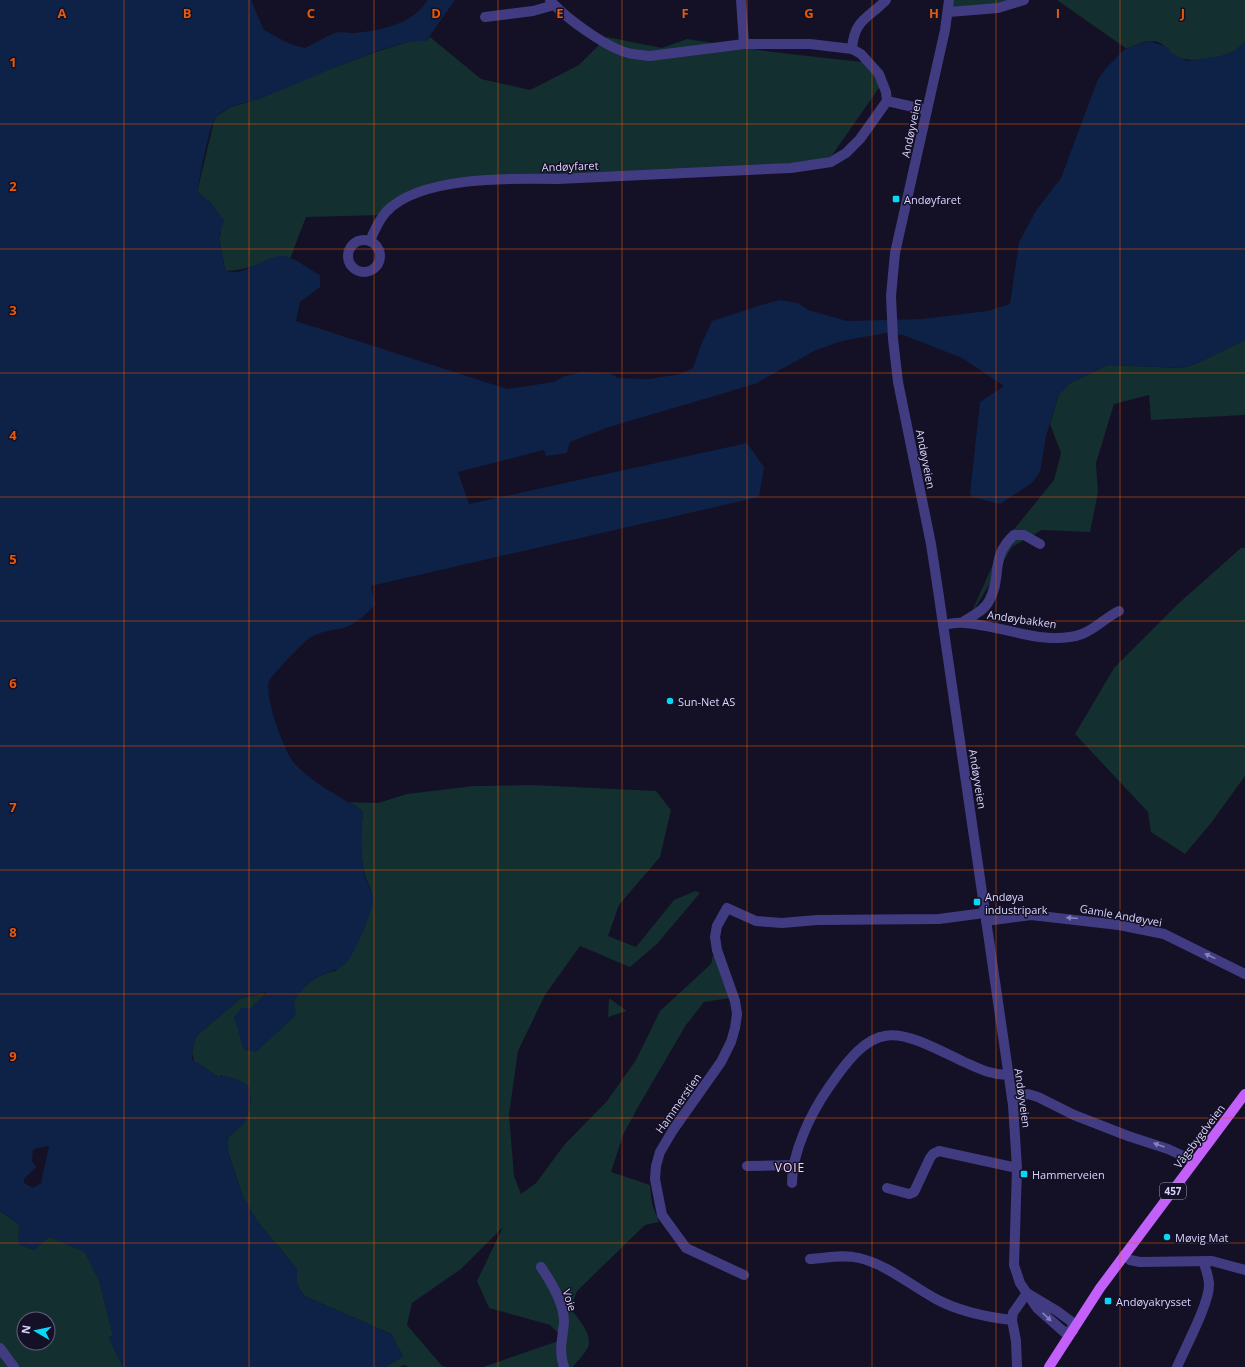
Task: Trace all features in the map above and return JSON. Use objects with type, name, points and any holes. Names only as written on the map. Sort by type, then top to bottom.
[{"type":"main road","name":"Vågsbygdveien","points":[[1042,1367],[1085,1304],[1100,1288],[1245,1094]]},
{"type":"main road","name":"Vågsbygdveien","points":[[1049,1367],[1069,1328]]},
{"type":"street","points":[[741,0],[744,44]]},
{"type":"street","points":[[852,49],[855,32],[864,17],[886,0]]},
{"type":"street","name":"Andøyveien","points":[[950,0],[949,12],[895,253],[891,315],[893,339],[898,382],[931,544],[1012,1098],[1016,1136],[1017,1168],[1014,1265],[1018,1278],[1027,1293],[1057,1311],[1069,1328]]},
{"type":"street","points":[[949,12],[998,8],[1024,0]]},
{"type":"street","points":[[485,17],[520,13],[552,3],[585,29],[607,43],[628,53],[650,56],[744,44],[810,44],[852,49],[861,54],[879,74],[886,92],[887,101],[927,110]]},
{"type":"street","name":"Andøyfaret","points":[[370,241],[375,228],[387,211],[410,195],[438,186],[520,178],[558,179],[791,168],[831,162],[846,153],[860,140],[887,101]]},
{"type":"street","name":"Andøybakken","points":[[963,622],[979,612],[989,602],[997,579],[998,560],[1005,543],[1014,535],[1024,535],[1040,544]]},
{"type":"street","name":"Andøybakken","points":[[943,625],[963,622],[1010,632],[1056,637],[1083,633],[1119,611]]},
{"type":"street","name":"Hammerstien","points":[[744,1275],[686,1248],[662,1214],[655,1179],[656,1166],[660,1152],[673,1130],[721,1062],[731,1042],[735,1028],[737,1014],[735,1001],[717,950],[714,937],[717,926],[727,908],[756,921],[782,923],[817,920],[985,917]]},
{"type":"street","name":"Gamle Andøyvei","points":[[985,917],[1031,915],[1119,925],[1164,934],[1245,974]]},
{"type":"street","points":[[792,1183],[793,1165],[812,1114],[840,1072],[868,1041],[881,1035],[893,1035],[921,1041],[988,1074],[1008,1076]]},
{"type":"street","points":[[1012,1098],[1028,1094],[1038,1097],[1074,1114],[1128,1136],[1168,1149],[1194,1162]]},
{"type":"street","points":[[887,1188],[909,1194],[914,1192],[930,1158],[933,1154],[939,1151],[1017,1168]]},
{"type":"street","points":[[747,1166],[793,1165]]},
{"type":"street","points":[[1124,1255],[1130,1260],[1140,1262],[1203,1261],[1226,1263],[1245,1270]]},
{"type":"street","points":[[810,1259],[844,1256],[858,1258],[888,1268],[925,1293],[954,1308],[983,1316],[1012,1320]]},
{"type":"street","points":[[1177,1367],[1207,1299],[1209,1286],[1208,1276],[1203,1261]]},
{"type":"street","name":"Voie","points":[[541,1267],[551,1283],[562,1310],[564,1320],[560,1355],[564,1367]]},
{"type":"street","points":[[1017,1367],[1016,1341],[1012,1320],[1013,1313],[1027,1293]]},
{"type":"street","points":[[0,1348],[14,1367]]},
{"type":"green space","points":[[950,0],[1029,0],[949,13]]},
{"type":"green space","points":[[1057,0],[1245,0],[1245,42],[1236,50],[1227,55],[1201,60],[1177,57],[1161,43],[1155,41],[1145,42],[1127,49]]},
{"type":"green space","points":[[430,37],[481,79],[530,90],[579,65],[607,37],[662,48],[687,39],[773,52],[862,62],[878,78],[881,85],[828,161],[475,183],[411,194],[383,215],[306,217],[290,259],[286,257],[236,270],[225,270],[219,237],[221,233],[211,203],[197,192],[215,117],[231,107],[261,98],[324,71],[414,40],[426,41]]},
{"type":"green space","points":[[1245,340],[1245,415],[1151,420],[1149,395],[1114,404],[1096,463],[1098,492],[1090,532],[1042,530],[1012,547],[969,618],[1002,544],[1054,480],[1061,453],[1050,424],[1059,394],[1070,383],[1108,365],[1181,368],[1193,365]]},
{"type":"green space","points":[[1241,548],[1245,548],[1245,776],[1211,823],[1185,854],[1151,832],[1148,812],[1075,734],[1114,668],[1179,603]]},
{"type":"green space","points":[[533,785],[656,791],[671,810],[660,857],[619,905],[608,936],[636,947],[674,900],[695,891],[700,893],[657,944],[630,967],[580,946],[545,995],[518,1051],[509,1114],[514,1176],[521,1194],[536,1183],[565,1144],[607,1101],[636,1060],[660,1011],[711,964],[717,938],[737,997],[704,1002],[686,1025],[623,1135],[611,1172],[650,1185],[652,1204],[659,1222],[645,1225],[577,1291],[570,1309],[584,1326],[589,1342],[587,1350],[573,1367],[483,1367],[564,1339],[550,1325],[489,1308],[477,1281],[503,1227],[461,1269],[412,1303],[407,1325],[442,1366],[447,1367],[409,1367],[403,1365],[400,1367],[385,1367],[403,1356],[391,1334],[304,1296],[297,1284],[297,1269],[257,1221],[243,1197],[229,1155],[227,1141],[229,1136],[244,1123],[249,1110],[222,1075],[218,1077],[194,1061],[192,1052],[196,1036],[241,998],[266,993],[252,1008],[234,1017],[293,1005],[298,993],[310,982],[323,974],[336,971],[371,889],[364,872],[362,862],[361,831],[363,813],[360,809],[349,802],[378,803],[407,794],[473,786]]},
{"type":"green space","points":[[609,998],[627,1011],[608,1017]]},
{"type":"green space","points":[[0,1211],[19,1224],[19,1244],[34,1250],[49,1236],[85,1252],[99,1280],[113,1335],[109,1338],[123,1367],[0,1367]]},
{"type":"water","points":[[0,0],[251,0],[264,30],[290,44],[305,48],[335,33],[363,32],[395,25],[414,15],[427,0],[455,0],[426,41],[410,42],[386,48],[337,66],[264,97],[233,106],[222,112],[217,116],[211,129],[197,192],[211,203],[224,220],[219,237],[225,270],[232,272],[239,271],[277,256],[284,256],[289,257],[320,275],[320,287],[300,302],[296,321],[507,389],[554,382],[565,376],[583,372],[611,374],[618,378],[648,379],[681,374],[693,368],[700,347],[712,321],[780,300],[798,303],[808,310],[847,321],[922,319],[987,311],[1010,304],[1019,242],[1037,209],[1061,178],[1098,79],[1107,67],[1125,49],[1149,41],[1167,47],[1171,53],[1187,61],[1221,56],[1234,51],[1245,42],[1245,340],[1193,365],[1181,368],[1108,365],[1070,383],[1059,394],[1046,436],[1040,472],[1032,483],[1000,504],[972,497],[970,493],[980,402],[1004,386],[962,358],[903,335],[886,333],[847,340],[814,351],[755,384],[609,427],[570,442],[567,453],[546,456],[544,450],[458,472],[469,504],[747,443],[764,467],[759,497],[371,586],[375,605],[366,614],[349,626],[320,633],[311,637],[288,658],[269,681],[269,699],[276,724],[286,748],[295,764],[318,783],[360,809],[363,813],[361,837],[362,856],[364,873],[373,897],[372,903],[363,931],[347,962],[341,967],[314,980],[304,988],[294,1001],[296,1015],[256,1052],[244,1050],[234,1017],[242,1008],[252,1008],[266,993],[265,992],[241,998],[196,1036],[192,1059],[218,1077],[230,1077],[249,1086],[251,1100],[249,1110],[244,1124],[229,1136],[227,1141],[229,1155],[243,1197],[257,1221],[297,1269],[297,1284],[304,1296],[391,1334],[403,1356],[385,1367],[123,1367],[109,1338],[113,1335],[99,1280],[85,1252],[49,1237],[34,1250],[18,1244],[19,1224],[0,1211]],"holes":[[[49,1146],[41,1183],[33,1188],[24,1183],[24,1179],[36,1167],[32,1161],[33,1150]]]},
{"type":"place","name":"Andøyfaret","points":[[896,199]]},
{"type":"place","name":"Sun-Net AS","points":[[670,701]]},
{"type":"place","name":"Andøya industripark","points":[[977,902]]},
{"type":"place","name":"Hammerveien","points":[[1024,1174]]},
{"type":"place","name":"Møvig Mat","points":[[1167,1237]]},
{"type":"place","name":"Andøyakrysset","points":[[1108,1301]]},
{"type":"district","name":"VOIE","points":[[790,1167]]}]
